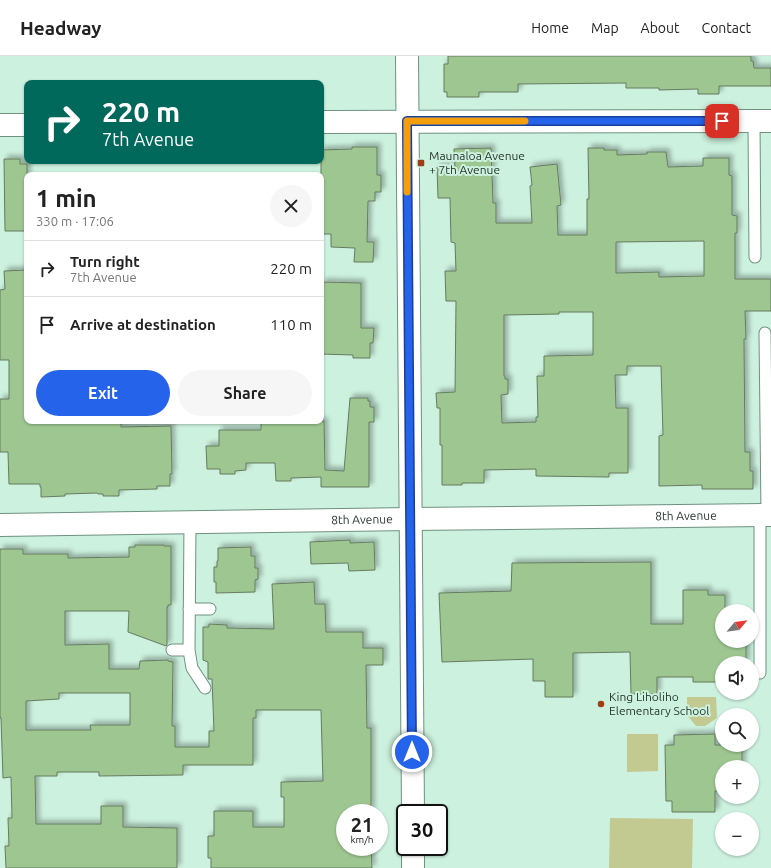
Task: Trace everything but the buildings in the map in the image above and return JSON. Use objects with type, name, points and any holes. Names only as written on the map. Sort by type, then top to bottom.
[{"type":"street","points":[[406,56],[413,804]]},
{"type":"street","points":[[324,122],[762,121]]},
{"type":"street","points":[[0,125],[24,125]]},
{"type":"street","name":"8th Avenue","points":[[0,525],[766,516]]},
{"type":"street","points":[[413,856],[413,868]]},
{"type":"lane","points":[[755,257],[762,121]]},
{"type":"lane","points":[[760,673],[766,516],[765,333]]},
{"type":"lane","points":[[190,522],[189,650],[192,668],[205,688]]},
{"type":"lane","points":[[189,609],[210,609]]},
{"type":"lane","points":[[172,650],[189,650]]},
{"type":"green space","points":[[687,697],[715,697],[717,708],[715,708],[715,719],[705,726],[696,726],[687,715]]},
{"type":"green space","points":[[627,734],[658,734],[658,771],[627,772]]},
{"type":"green space","points":[[610,818],[693,819],[692,868],[609,868]]},
{"type":"slow traffic","points":[[407,192],[407,121],[525,121]]},
{"type":"place","name":"Maunaloa Avenue + 7th Avenue","points":[[421,163]]},
{"type":"place","name":"King Liholiho Elementary School","points":[[601,704]]},
{"type":"route","points":[[412,752],[407,121],[722,121]]}]
